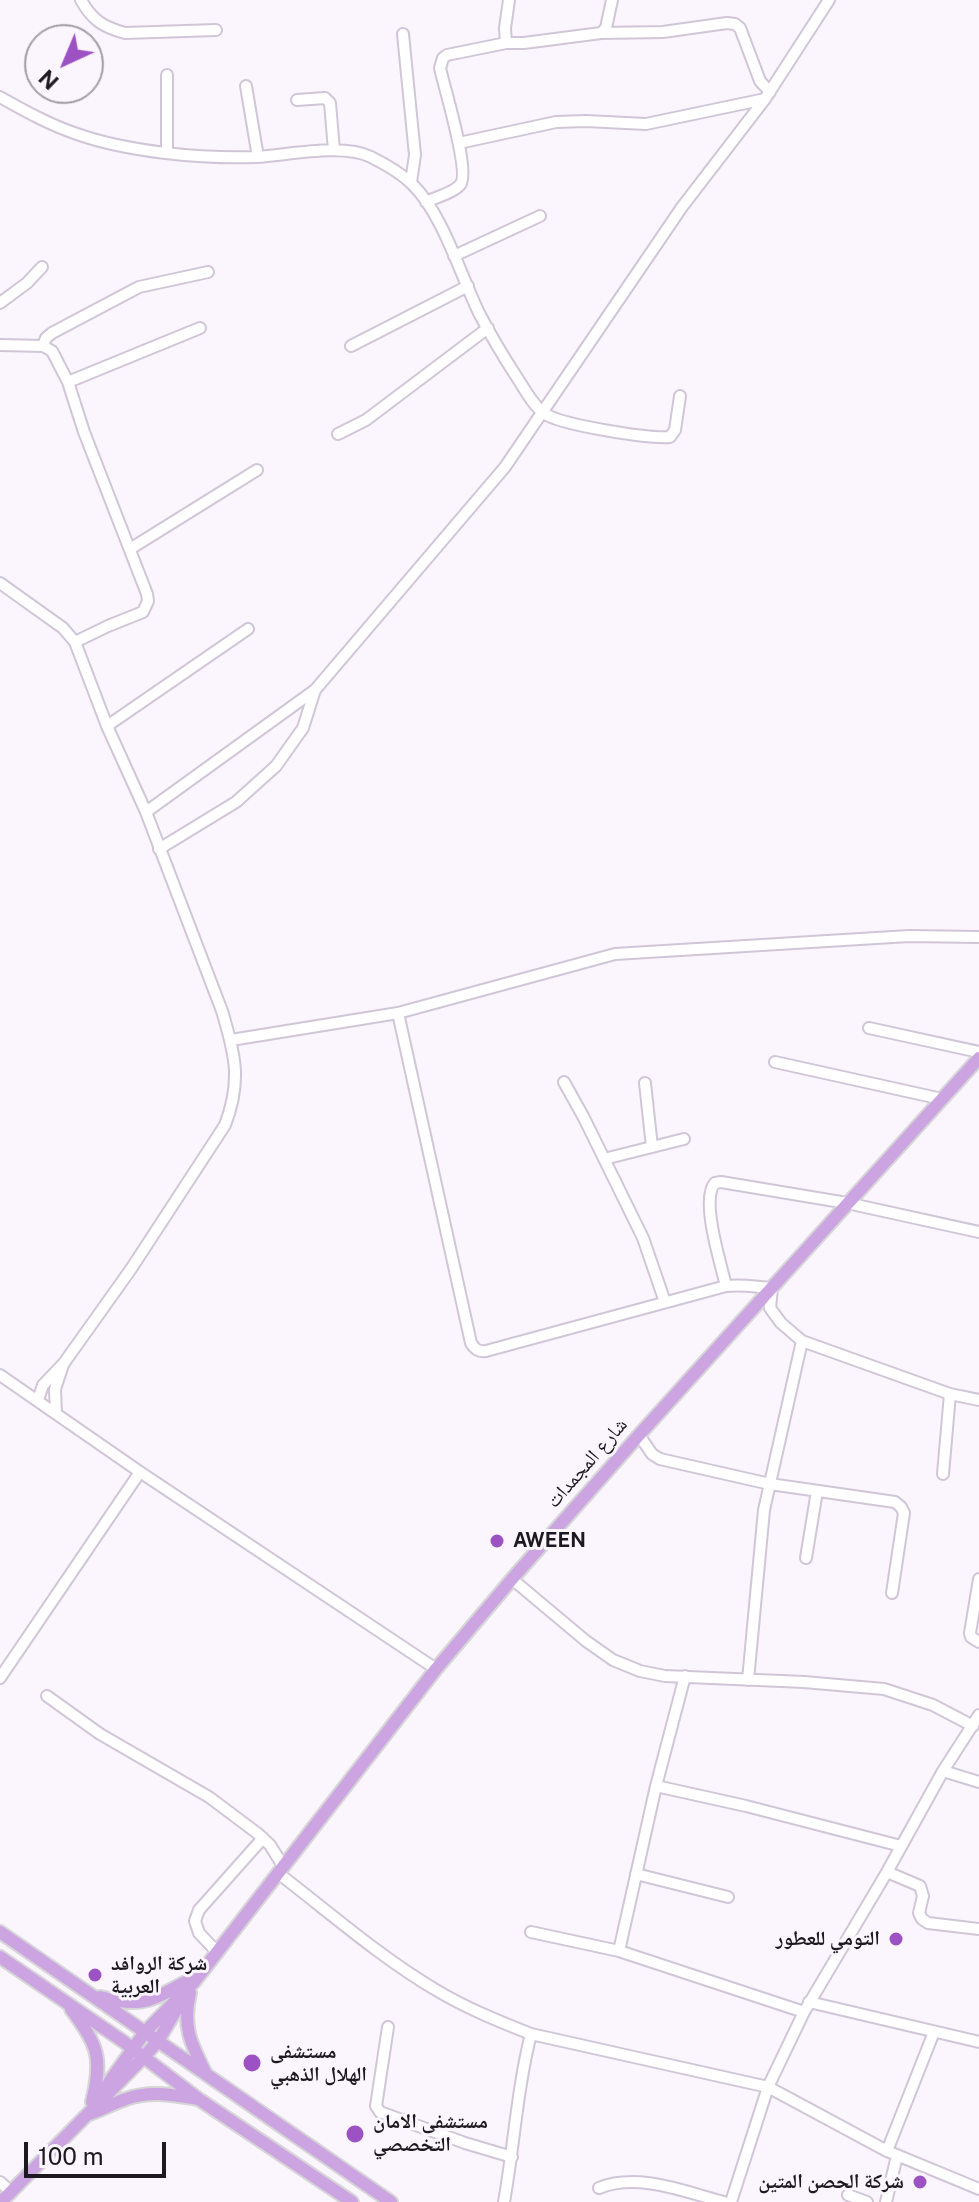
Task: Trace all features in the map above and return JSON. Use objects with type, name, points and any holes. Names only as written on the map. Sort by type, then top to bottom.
[{"type":"main road","name":"شارع المجمدات","points":[[91,2110],[158,2041],[217,1952],[436,1669],[639,1435],[979,1058]]},
{"type":"main road","points":[[0,1932],[391,2202]]},
{"type":"main road","points":[[0,1957],[200,2100],[352,2202]]},
{"type":"main road","name":"شارع المجمدات","points":[[91,2110],[145,2032],[194,1983]]},
{"type":"main road","points":[[91,1995],[124,2003],[142,2002],[194,1983]]},
{"type":"main road","points":[[194,1983],[188,2002],[187,2030],[208,2077]]},
{"type":"main road","points":[[64,2000],[88,2032],[97,2050],[98,2075],[91,2110]]},
{"type":"main road","points":[[6,2197],[91,2110],[144,2094],[200,2100]]},
{"type":"street","points":[[81,0],[95,21],[125,33],[216,30]]},
{"type":"street","points":[[506,43],[509,0]]},
{"type":"street","points":[[601,33],[606,28],[612,0]]},
{"type":"street","points":[[146,812],[315,690],[505,467],[682,207],[768,96],[829,0]]},
{"type":"street","points":[[426,202],[463,181],[459,143],[440,63],[447,55],[506,43],[735,24],[740,28],[768,96]]},
{"type":"street","points":[[403,34],[415,155],[411,182]]},
{"type":"street","points":[[167,75],[167,152]]},
{"type":"street","points":[[246,86],[258,157]]},
{"type":"street","points":[[459,143],[556,122],[646,124],[768,96]]},
{"type":"street","points":[[0,97],[30,114],[78,134],[132,147],[215,157],[258,157],[334,150],[368,155],[411,182],[426,202],[488,328],[542,413],[565,423],[665,438],[674,434],[680,396]]},
{"type":"street","points":[[297,100],[325,98],[330,103],[334,150]]},
{"type":"street","points":[[454,256],[540,216]]},
{"type":"street","points":[[0,303],[42,267]]},
{"type":"street","points":[[43,346],[52,333],[139,287],[208,272]]},
{"type":"street","points":[[351,346],[468,286]]},
{"type":"street","points":[[68,382],[200,328]]},
{"type":"street","points":[[338,434],[366,420],[488,328]]},
{"type":"street","points":[[0,345],[43,346],[52,351],[68,382],[84,432],[147,594],[147,607],[143,612],[75,642]]},
{"type":"street","points":[[130,549],[257,470]]},
{"type":"street","points":[[0,583],[63,628],[75,642],[107,726],[146,812],[231,1040],[237,1078],[234,1103],[225,1125],[131,1269],[64,1363],[43,1385],[38,1400]]},
{"type":"street","points":[[107,726],[248,629]]},
{"type":"street","points":[[159,849],[236,802],[276,766],[303,728],[315,690]]},
{"type":"street","points":[[231,1040],[398,1013],[615,954],[909,936],[979,937]]},
{"type":"street","points":[[398,1013],[471,1343],[480,1352],[726,1286],[744,1284],[772,1288],[770,1308],[781,1323],[802,1341],[950,1394],[979,1400]]},
{"type":"street","points":[[869,1028],[979,1052]]},
{"type":"street","points":[[775,1062],[942,1099]]},
{"type":"street","points":[[564,1082],[643,1238],[665,1302]]},
{"type":"street","points":[[645,1083],[652,1147]]},
{"type":"street","points":[[604,1159],[684,1139]]},
{"type":"street","points":[[726,1286],[712,1223],[709,1191],[715,1183],[847,1203],[979,1232]]},
{"type":"street","points":[[748,1680],[764,1510],[802,1341]]},
{"type":"street","points":[[56,1413],[55,1389],[64,1363]]},
{"type":"street","points":[[0,1375],[436,1669]]},
{"type":"street","points":[[943,1474],[950,1394]]},
{"type":"street","points":[[639,1435],[652,1454],[660,1459],[770,1484],[895,1502],[904,1513],[892,1593]]},
{"type":"street","points":[[0,1678],[140,1472]]},
{"type":"street","points":[[806,1558],[817,1491]]},
{"type":"street","points":[[512,1579],[586,1641],[613,1660],[640,1671],[665,1676],[884,1689],[933,1705],[973,1726]]},
{"type":"street","points":[[979,1579],[970,1633],[979,1642]]},
{"type":"street","points":[[619,1951],[656,1786],[685,1676]]},
{"type":"street","points":[[47,1696],[100,1734],[209,1797],[263,1838],[270,1845],[281,1869],[406,1971],[466,2006],[531,2034],[768,2087],[892,2154],[979,2189]]},
{"type":"street","points":[[731,2202],[768,2087],[806,2007],[943,1771],[979,1715]]},
{"type":"street","points":[[943,1771],[979,1782]]},
{"type":"street","points":[[656,1786],[901,1846]]},
{"type":"street","points":[[217,1952],[199,1933],[195,1921],[199,1910],[263,1838]]},
{"type":"street","points":[[887,1872],[920,1886],[923,1896],[919,1913],[928,1923],[979,1929]]},
{"type":"street","points":[[636,1874],[728,1897]]},
{"type":"street","points":[[531,1932],[619,1951],[806,2007],[888,2019],[979,2042]]},
{"type":"street","points":[[388,2027],[376,2106],[380,2112],[512,2157]]},
{"type":"street","points":[[886,2202],[892,2154],[934,2032]]},
{"type":"street","points":[[504,2202],[531,2034]]},
{"type":"street","points":[[0,2182],[6,2197]]},
{"type":"street","points":[[599,2188],[623,2182],[646,2184],[724,2202]]},
{"type":"street","points":[[848,2195],[867,2202]]},
{"type":"place","name":"AWEEN","points":[[497,1541]]},
{"type":"place","name":"التومي للعطور","points":[[896,1939]]},
{"type":"place","name":"شركة الروافد العربية","points":[[95,1975]]},
{"type":"place","name":"مستشفى الهلال الذهبي","points":[[252,2063]]},
{"type":"place","name":"مستشفى الامان التخصصي","points":[[355,2134]]},
{"type":"place","name":"شركة الحصن المتين","points":[[920,2182]]}]
